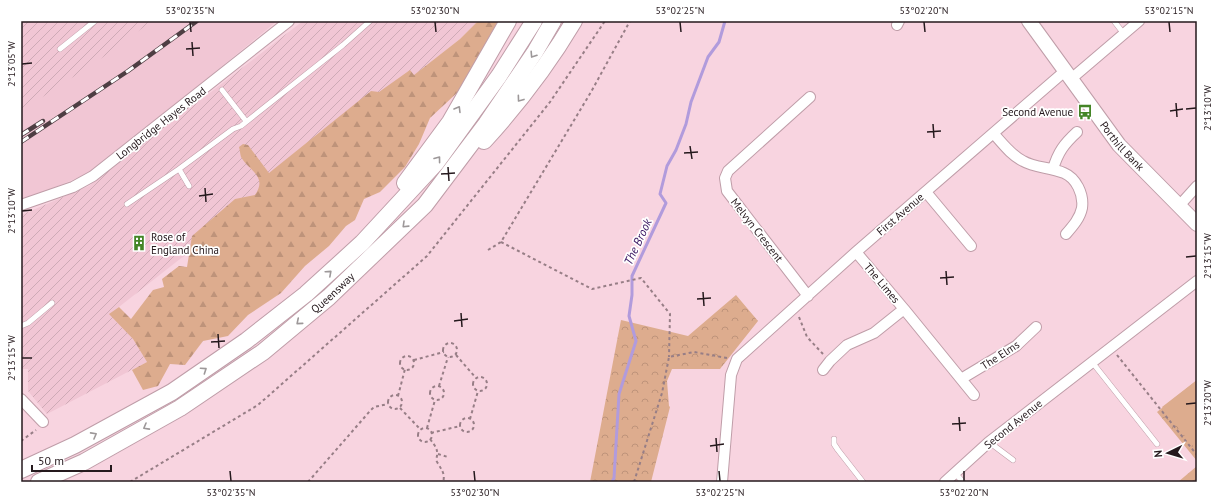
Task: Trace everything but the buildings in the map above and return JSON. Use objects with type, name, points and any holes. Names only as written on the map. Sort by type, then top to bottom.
[{"type":"highway","points":[[362,243],[450,122],[508,21]]},
{"type":"highway","name":"Queensway","points":[[21,470],[75,445],[172,392],[246,341],[306,294],[362,243],[436,163],[499,76],[534,21]]},
{"type":"highway","name":"Queensway","points":[[39,482],[84,462],[180,408],[263,352],[329,297],[425,205],[486,124],[535,52],[553,21]]},
{"type":"highway","points":[[425,205],[506,117],[562,41],[574,21]]},
{"type":"main road","name":"Porthill Bank","points":[[1029,21],[1119,144],[1197,224]]},
{"type":"street","name":"Longbridge Hayes Road","points":[[21,205],[73,187],[93,176],[290,21]]},
{"type":"street","name":"First Avenue","points":[[737,359],[856,252],[994,134],[1139,21]]},
{"type":"street","name":"Melvyn Crescent","points":[[808,296],[727,191],[725,178],[728,171],[810,97]]},
{"type":"street","points":[[1053,169],[1060,150],[1066,141],[1077,132]]},
{"type":"street","points":[[994,134],[1014,156],[1019,159],[1036,166],[1065,173],[1073,178],[1082,197],[1082,208],[1074,225],[1066,234]]},
{"type":"street","points":[[1179,206],[1197,186]]},
{"type":"street","points":[[926,192],[971,246]]},
{"type":"street","name":"The Limes","points":[[823,370],[847,344],[874,333],[904,309],[856,252]]},
{"type":"street","name":"Second Avenue","points":[[945,482],[989,442],[1197,281]]},
{"type":"street","points":[[904,309],[974,395]]},
{"type":"street","name":"The Elms","points":[[961,379],[1016,346],[1036,327]]},
{"type":"street","points":[[722,482],[731,376],[737,359]]},
{"type":"street","points":[[21,399],[43,422]]},
{"type":"lane","points":[[60,49],[95,21]]},
{"type":"lane","points":[[127,204],[179,169],[233,129],[240,126],[343,45],[370,21]]},
{"type":"lane","points":[[1114,21],[1124,34]]},
{"type":"lane","points":[[222,90],[246,121]]},
{"type":"lane","points":[[179,169],[189,186]]},
{"type":"lane","points":[[21,326],[28,323],[52,303]]},
{"type":"lane","points":[[1092,362],[1157,444]]},
{"type":"lane","points":[[834,439],[834,444],[838,450],[863,482]]},
{"type":"lane","points":[[989,442],[1013,460]]},
{"type":"lane","points":[[955,473],[963,482]]},
{"type":"path","points":[[130,482],[258,405],[428,256],[550,102],[605,21]]},
{"type":"path","points":[[488,250],[501,242],[592,92],[630,21]]},
{"type":"path","points":[[501,242],[592,288],[641,278],[670,314],[669,357],[662,392],[634,482]]},
{"type":"path","points":[[795,307],[807,337],[830,361]]},
{"type":"path","points":[[448,357],[444,352],[445,345],[452,343],[457,348],[455,355]]},
{"type":"path","points":[[1111,347],[1197,455]]},
{"type":"path","points":[[414,360],[444,352]]},
{"type":"path","points":[[669,357],[694,352],[737,359]]},
{"type":"path","points":[[448,357],[455,355]]},
{"type":"path","points":[[455,355],[476,378],[483,378],[487,382],[486,388],[483,391],[478,391]]},
{"type":"path","points":[[405,369],[400,364],[402,358],[409,356],[414,360]]},
{"type":"path","points":[[439,386],[448,357]]},
{"type":"path","points":[[405,369],[412,368],[414,360]]},
{"type":"path","points":[[398,396],[405,369]]},
{"type":"path","points":[[476,378],[473,386],[478,391]]},
{"type":"path","points":[[435,400],[441,399],[444,394],[443,389],[439,386]]},
{"type":"path","points":[[435,400],[431,396],[430,391],[434,387],[439,386]]},
{"type":"path","points":[[470,418],[478,391]]},
{"type":"path","points":[[388,404],[390,397],[398,396]]},
{"type":"path","points":[[398,396],[402,400],[402,405],[400,408]]},
{"type":"path","points":[[427,428],[435,400]]},
{"type":"path","points":[[388,404],[393,409],[400,408]]},
{"type":"path","points":[[308,482],[374,407],[388,404]]},
{"type":"path","points":[[400,408],[420,429]]},
{"type":"path","points":[[460,426],[462,420],[465,418],[470,418]]},
{"type":"path","points":[[460,426],[465,432],[471,431],[474,425],[470,418]]},
{"type":"path","points":[[21,441],[38,428],[43,422]]},
{"type":"path","points":[[431,433],[460,426]]},
{"type":"path","points":[[420,429],[427,428]]},
{"type":"path","points":[[427,428],[431,433],[430,439],[437,448],[438,454],[436,460],[444,472],[443,482]]},
{"type":"path","points":[[420,429],[417,435],[419,440],[425,442],[430,439]]},
{"type":"path","points":[[438,454],[448,458]]},
{"type":"shaded area","points":[[21,21],[277,21],[181,100],[87,174],[21,201]]},
{"type":"shaded area","points":[[21,21],[152,21],[99,60],[21,111]]},
{"type":"shaded area","points":[[303,21],[478,21],[460,39],[110,314],[133,339],[147,362],[47,414],[28,391],[28,369],[21,369],[21,215],[89,186]]},
{"type":"green space","points":[[478,21],[498,21],[459,91],[430,118],[419,144],[405,167],[380,192],[364,199],[355,220],[346,226],[329,246],[305,266],[281,293],[248,315],[228,336],[203,341],[185,365],[170,364],[158,386],[143,390],[132,370],[147,362],[133,339],[109,314],[119,307],[131,319],[153,290],[164,287],[162,279],[179,266],[187,267],[192,236],[235,199],[255,195],[259,183],[258,178],[244,162],[241,157],[239,147],[243,144],[248,145],[269,173],[371,91],[379,92],[410,70],[414,75],[460,39]]},
{"type":"green space","points":[[736,295],[758,321],[720,369],[672,369],[667,381],[670,407],[651,482],[590,482],[621,320],[688,336]]},
{"type":"green space","points":[[1197,380],[1197,461],[1157,412]]},
{"type":"green space","points":[[1197,380],[1197,451],[1162,407]]},
{"type":"green space","points":[[1197,466],[1197,482],[1178,482]]},
{"type":"waterway","name":"The Brook","points":[[612,482],[614,478],[619,394],[636,341],[629,316],[632,295],[632,276],[666,203],[660,194],[667,166],[676,150],[686,124],[691,102],[708,57],[719,42],[725,21]]},
{"type":"railway","points":[[21,142],[128,71],[197,21]]},
{"type":"railway","points":[[21,135],[43,121]]},
{"type":"place","name":"Second Avenue","points":[[1085,112]]},
{"type":"place","name":"Rose of England China","points":[[139,243]]}]
